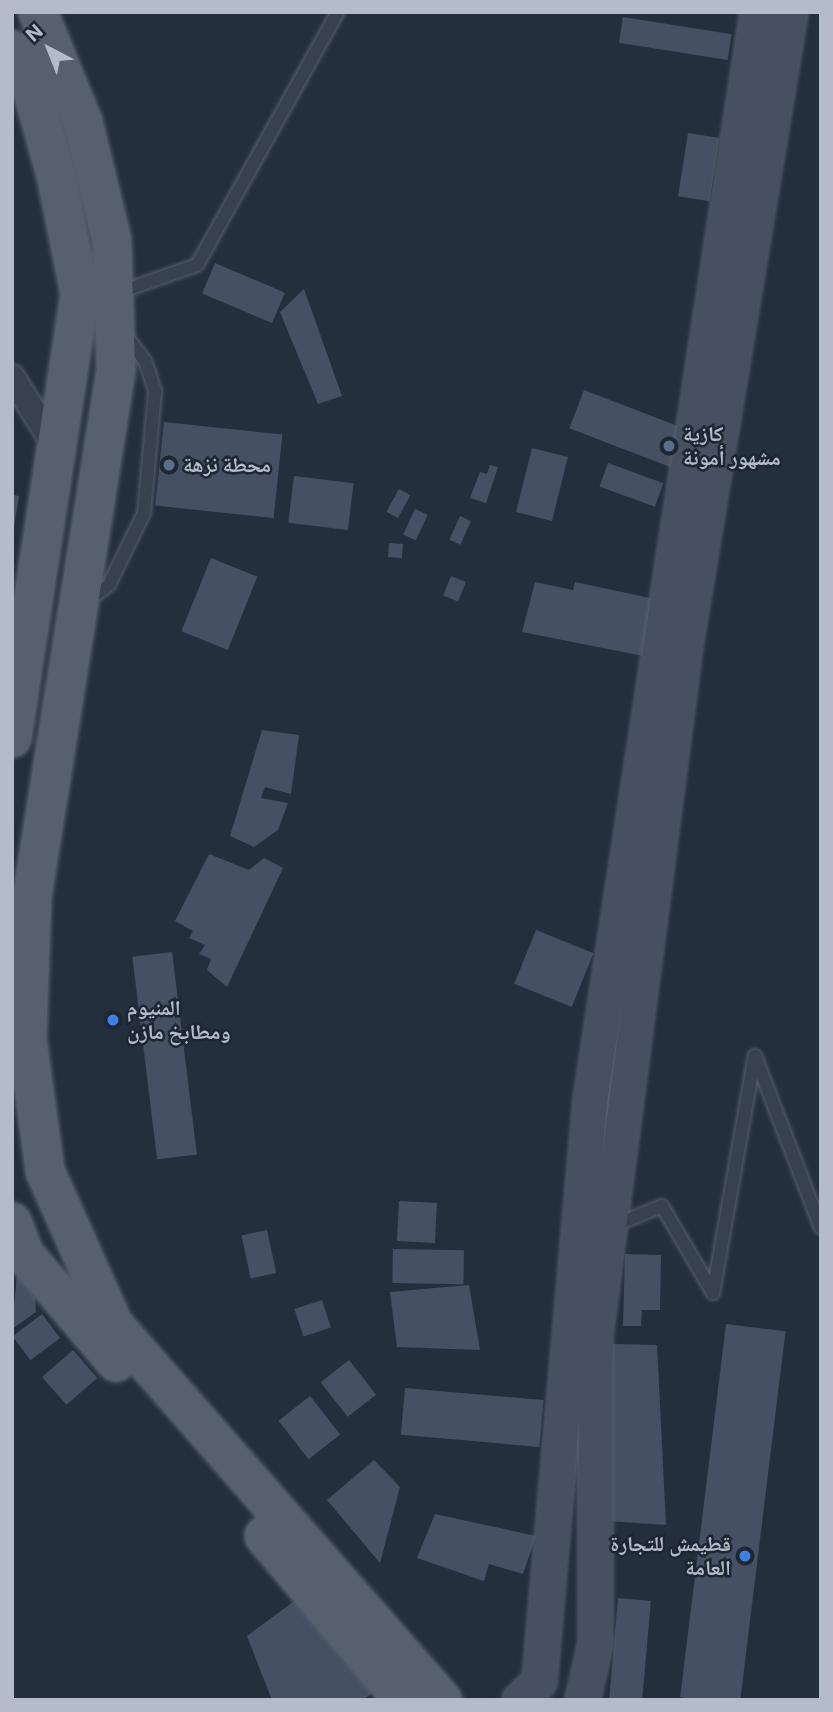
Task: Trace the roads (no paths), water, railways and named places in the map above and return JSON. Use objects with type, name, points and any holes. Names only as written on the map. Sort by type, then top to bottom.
[{"type":"main road","points":[[38,12],[83,122],[112,241],[116,370],[32,897],[27,1039],[46,1171],[113,1324],[442,1700]]},
{"type":"main road","points":[[519,1700],[539,1681],[590,1100],[757,12]]},
{"type":"main road","points":[[582,1700],[595,1644],[595,1334],[612,1227],[685,644],[790,12]]},
{"type":"main road","points":[[12,50],[31,86],[57,175],[80,294],[59,453],[12,738]]},
{"type":"main road","points":[[12,1222],[23,1254],[403,1700]]},
{"type":"street","points":[[12,377],[59,453]]},
{"type":"lane","points":[[78,608],[109,585],[146,499],[155,391],[145,361],[114,308],[197,265],[338,12]]},
{"type":"lane","points":[[612,1227],[662,1206],[713,1293],[755,1056],[821,1228]]},
{"type":"place","name":"كازية مشهور أمونة","points":[[669,446]]},
{"type":"place","name":"محطة نزهة","points":[[169,465]]},
{"type":"place","name":"المنيوم ومطابخ مازن","points":[[113,1020]]},
{"type":"place","name":"قطيمش للتجارة العامة","points":[[745,1556]]}]
